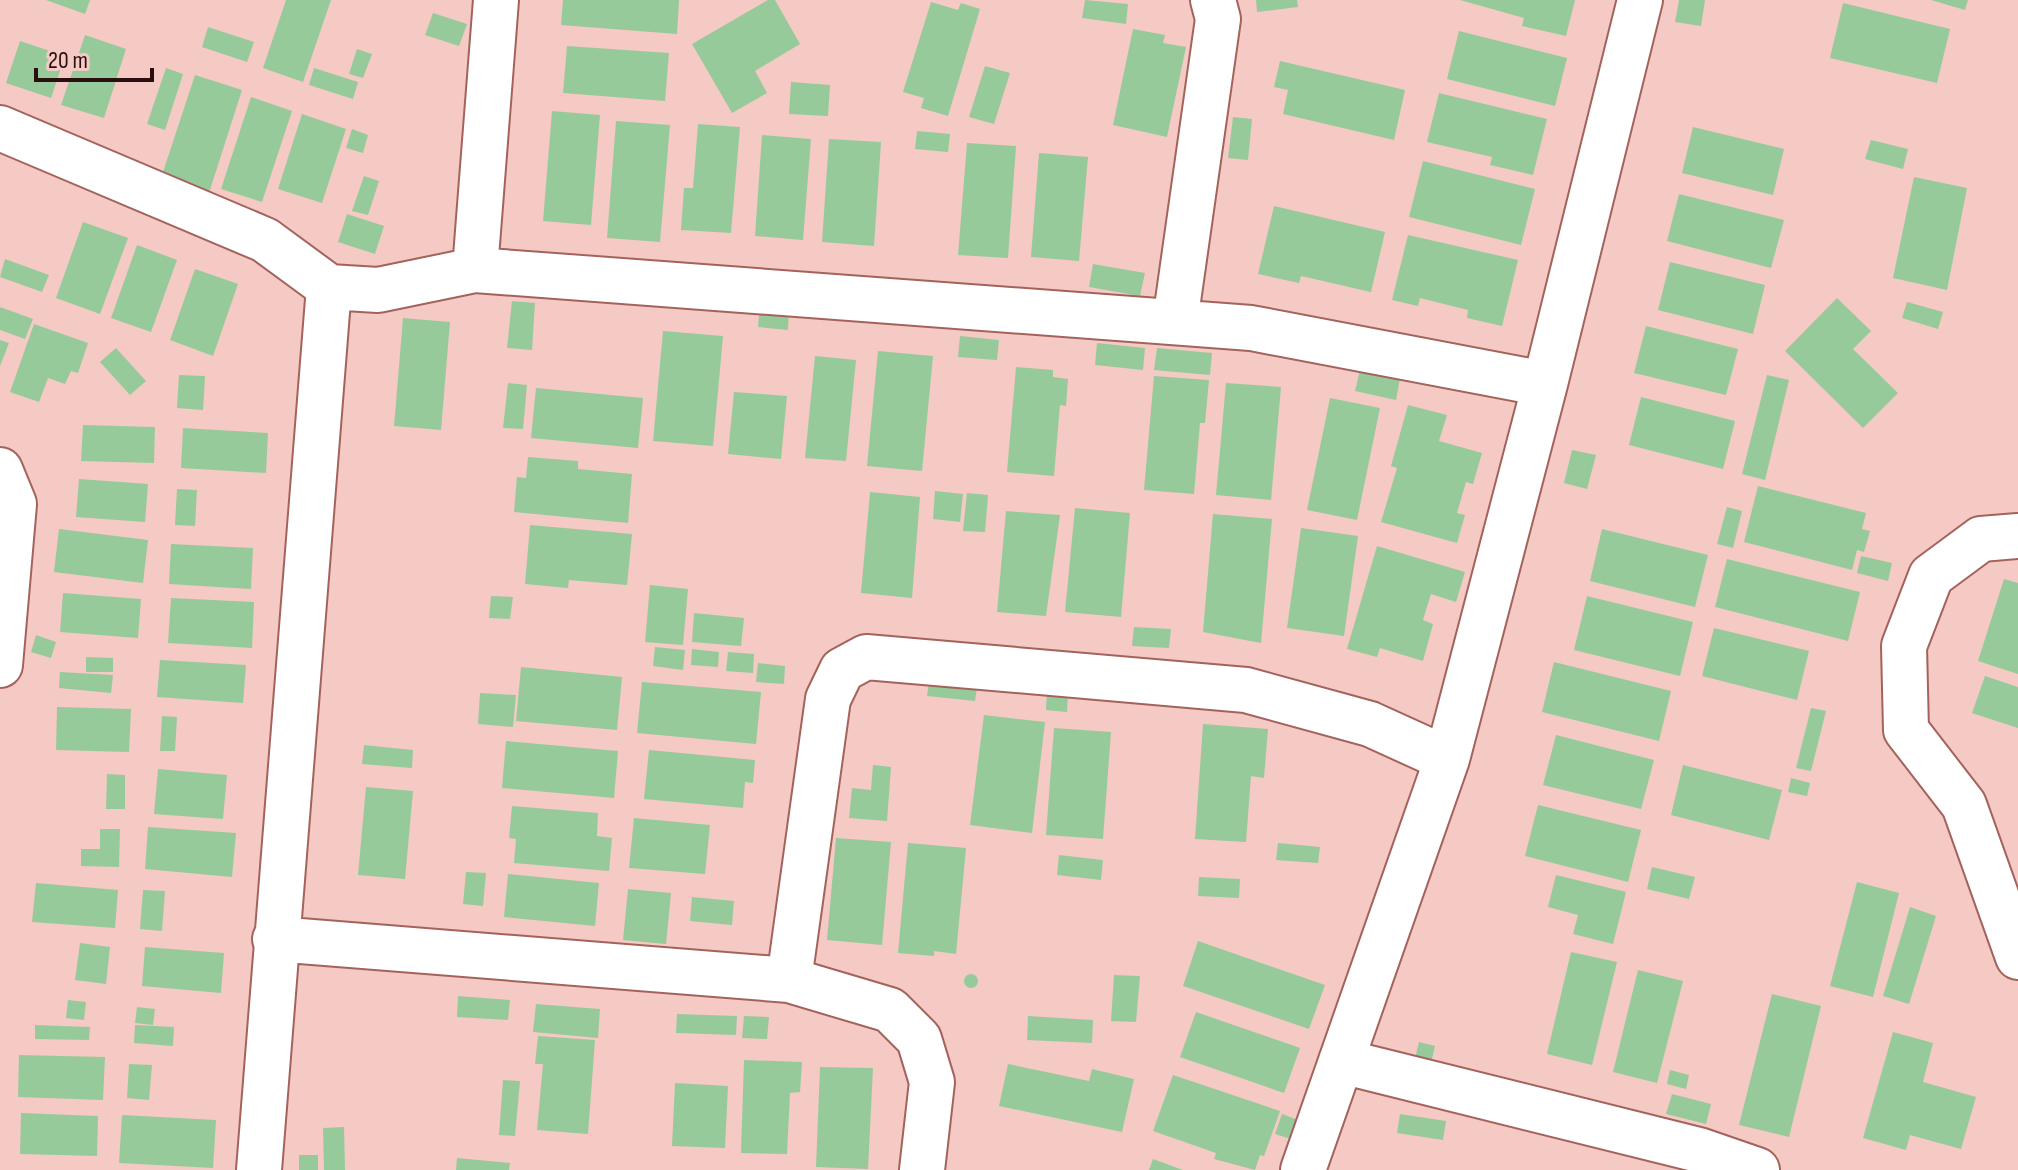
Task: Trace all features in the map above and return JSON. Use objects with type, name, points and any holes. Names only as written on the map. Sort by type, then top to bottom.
[{"type":"street","points":[[475,270],[496,0]]},
{"type":"street","points":[[1175,322],[1218,19],[1213,0]]},
{"type":"street","points":[[1303,1170],[1447,759],[1545,384],[1640,0]]},
{"type":"street","points":[[0,128],[265,240],[329,287],[378,290],[475,270],[1251,328],[1545,384]]},
{"type":"street","points":[[259,1170],[329,287]]},
{"type":"street","points":[[0,470],[14,504],[0,665]]},
{"type":"street","points":[[2018,536],[1981,539],[1931,576],[1904,646],[1906,730],[1964,805],[2018,957]]},
{"type":"street","points":[[789,980],[828,699],[842,670],[866,657],[1246,690],[1370,724],[1447,759]]},
{"type":"street","points":[[275,939],[789,980],[890,1010],[919,1039],[932,1082],[922,1170]]},
{"type":"street","points":[[1341,1061],[1699,1150],[1757,1170]]},
{"type":"building","points":[[46,0],[90,0],[85,14]]},
{"type":"building","points":[[286,0],[331,0],[303,82],[263,68]]},
{"type":"building","points":[[563,0],[679,0],[677,34],[561,25]]},
{"type":"building","points":[[768,0],[775,0],[800,44],[755,71],[767,93],[732,113],[692,44]]},
{"type":"building","points":[[1085,0],[1128,4],[1126,24],[1082,18]]},
{"type":"building","points":[[1256,0],[1297,0],[1298,7],[1257,12]]},
{"type":"building","points":[[1460,0],[1575,0],[1566,36],[1522,26],[1524,18]]},
{"type":"building","points":[[1679,0],[1705,0],[1701,26],[1675,22]]},
{"type":"building","points":[[1931,0],[1968,0],[1965,10]]},
{"type":"building","points":[[931,2],[958,10],[961,3],[980,9],[948,116],[921,108],[924,98],[903,92]]},
{"type":"building","points":[[1843,3],[1950,29],[1937,83],[1830,58]]},
{"type":"building","points":[[433,13],[467,24],[459,46],[425,35]]},
{"type":"building","points":[[208,27],[254,42],[247,62],[202,47]]},
{"type":"building","points":[[1133,29],[1165,35],[1163,43],[1186,47],[1167,137],[1113,125]]},
{"type":"building","points":[[1459,31],[1567,58],[1555,106],[1447,79]]},
{"type":"building","points":[[85,35],[126,49],[104,118],[61,105]]},
{"type":"building","points":[[20,41],[65,56],[51,98],[6,83]]},
{"type":"building","points":[[567,46],[669,53],[665,101],[563,93]]},
{"type":"building","points":[[357,49],[372,54],[363,78],[349,74]]},
{"type":"building","points":[[1280,61],[1405,90],[1394,140],[1283,114],[1288,90],[1274,87]]},
{"type":"building","points":[[985,66],[1010,73],[994,124],[969,117]]},
{"type":"building","points":[[166,68],[183,74],[165,130],[147,124]]},
{"type":"building","points":[[314,68],[358,82],[353,99],[309,85]]},
{"type":"building","points":[[195,75],[242,90],[209,193],[161,178]]},
{"type":"building","points":[[791,82],[830,85],[828,116],[789,114]]},
{"type":"building","points":[[1439,93],[1547,119],[1533,175],[1490,165],[1492,157],[1427,142]]},
{"type":"building","points":[[251,97],[292,111],[262,202],[221,189]]},
{"type":"building","points":[[552,111],[600,115],[591,225],[543,221]]},
{"type":"building","points":[[302,114],[346,129],[322,203],[278,189]]},
{"type":"building","points":[[1233,117],[1252,119],[1248,160],[1228,158]]},
{"type":"building","points":[[616,121],[670,125],[660,242],[607,238]]},
{"type":"building","points":[[698,124],[740,127],[731,233],[681,230],[684,188],[693,188]]},
{"type":"building","points":[[1693,127],[1784,149],[1773,195],[1682,173]]},
{"type":"building","points":[[352,129],[368,135],[363,153],[346,148]]},
{"type":"building","points":[[917,131],[950,134],[948,152],[915,149]]},
{"type":"building","points":[[762,135],[811,139],[803,240],[755,236]]},
{"type":"building","points":[[829,139],[881,142],[874,246],[822,242]]},
{"type":"building","points":[[1871,140],[1908,149],[1903,169],[1865,159]]},
{"type":"building","points":[[967,143],[1016,146],[1008,258],[958,255]]},
{"type":"building","points":[[1039,153],[1088,157],[1079,261],[1031,257]]},
{"type":"building","points":[[1423,161],[1535,189],[1521,245],[1409,217]]},
{"type":"building","points":[[364,176],[379,181],[368,215],[352,211]]},
{"type":"building","points":[[1914,177],[1967,188],[1947,290],[1893,278]]},
{"type":"building","points":[[1679,194],[1784,220],[1771,268],[1667,241]]},
{"type":"building","points":[[1274,206],[1385,232],[1371,292],[1301,276],[1299,283],[1258,274]]},
{"type":"building","points":[[347,214],[384,226],[375,254],[338,242]]},
{"type":"building","points":[[83,222],[128,238],[100,314],[56,298]]},
{"type":"building","points":[[1408,235],[1518,260],[1502,326],[1467,318],[1468,310],[1420,298],[1418,306],[1392,300]]},
{"type":"building","points":[[137,245],[177,260],[151,332],[111,318]]},
{"type":"building","points":[[5,259],[49,275],[42,292],[0,277]]},
{"type":"building","points":[[1670,262],[1765,285],[1753,334],[1658,310]]},
{"type":"building","points":[[1093,264],[1145,273],[1140,296],[1089,287]]},
{"type":"building","points":[[195,269],[238,284],[213,356],[170,340]]},
{"type":"building","points":[[1837,298],[1871,331],[1853,349],[1898,393],[1863,428],[1785,351]]},
{"type":"building","points":[[512,301],[535,303],[532,350],[507,348]]},
{"type":"building","points":[[1907,302],[1943,312],[1938,329],[1902,318]]},
{"type":"building","points":[[760,305],[789,308],[788,330],[758,327]]},
{"type":"building","points":[[0,307],[33,319],[25,339],[0,330]]},
{"type":"building","points":[[403,318],[450,322],[441,430],[394,426]]},
{"type":"building","points":[[34,324],[88,343],[78,373],[71,371],[65,384],[48,378],[39,402],[10,392]]},
{"type":"building","points":[[1646,326],[1738,349],[1726,395],[1634,373]]},
{"type":"building","points":[[663,331],[723,336],[713,446],[653,441]]},
{"type":"building","points":[[960,336],[999,340],[997,360],[958,357]]},
{"type":"building","points":[[0,340],[9,343],[0,366]]},
{"type":"building","points":[[1097,343],[1145,348],[1143,370],[1095,365]]},
{"type":"building","points":[[116,348],[146,381],[130,395],[100,362]]},
{"type":"building","points":[[1157,348],[1212,353],[1210,375],[1154,370]]},
{"type":"building","points":[[878,351],[933,356],[922,471],[867,466]]},
{"type":"building","points":[[815,356],[856,360],[846,461],[805,458]]},
{"type":"building","points":[[1016,367],[1053,370],[1053,377],[1068,379],[1066,406],[1060,405],[1054,476],[1007,472]]},
{"type":"building","points":[[1360,370],[1400,378],[1396,400],[1355,391]]},
{"type":"building","points":[[179,375],[205,376],[203,410],[177,408]]},
{"type":"building","points":[[1767,375],[1789,380],[1765,480],[1742,474]]},
{"type":"building","points":[[1154,376],[1209,380],[1205,423],[1200,423],[1194,494],[1144,490]]},
{"type":"building","points":[[508,383],[527,385],[523,429],[503,428]]},
{"type":"building","points":[[1226,383],[1281,387],[1271,500],[1216,495]]},
{"type":"building","points":[[536,388],[643,398],[638,448],[531,438]]},
{"type":"building","points":[[734,392],[787,396],[781,459],[728,454]]},
{"type":"building","points":[[1641,397],[1735,421],[1723,469],[1629,445]]},
{"type":"building","points":[[1330,398],[1380,408],[1357,520],[1307,510]]},
{"type":"building","points":[[1408,405],[1447,415],[1439,441],[1482,453],[1473,484],[1466,482],[1457,513],[1465,515],[1457,543],[1381,522],[1397,468],[1391,466]]},
{"type":"building","points":[[83,425],[155,427],[154,463],[81,461]]},
{"type":"building","points":[[183,428],[268,433],[266,473],[181,468]]},
{"type":"building","points":[[1572,450],[1596,455],[1587,489],[1564,483]]},
{"type":"building","points":[[528,457],[578,461],[578,469],[632,474],[628,523],[514,512],[517,477],[526,478]]},
{"type":"building","points":[[79,479],[148,484],[145,522],[76,517]]},
{"type":"building","points":[[1758,486],[1866,513],[1862,529],[1870,531],[1864,552],[1857,550],[1852,570],[1744,542]]},
{"type":"building","points":[[177,489],[197,490],[195,526],[175,525]]},
{"type":"building","points":[[935,491],[963,494],[960,522],[933,519]]},
{"type":"building","points":[[870,492],[920,497],[912,598],[861,593]]},
{"type":"building","points":[[967,493],[988,495],[985,532],[963,531]]},
{"type":"building","points":[[1727,507],[1742,511],[1733,548],[1717,544]]},
{"type":"building","points":[[1075,508],[1130,513],[1121,617],[1065,612]]},
{"type":"building","points":[[1006,511],[1060,515],[1046,616],[997,612]]},
{"type":"building","points":[[1213,514],[1272,519],[1261,643],[1203,632]]},
{"type":"building","points":[[530,525],[632,534],[627,585],[569,580],[568,588],[525,584]]},
{"type":"building","points":[[1301,528],[1358,536],[1344,636],[1287,628]]},
{"type":"building","points":[[59,529],[148,540],[143,583],[54,572]]},
{"type":"building","points":[[1602,529],[1708,555],[1695,607],[1590,581]]},
{"type":"building","points":[[171,544],[253,548],[251,589],[169,584]]},
{"type":"building","points":[[1377,546],[1465,572],[1456,602],[1431,594],[1423,620],[1433,624],[1423,661],[1380,648],[1377,657],[1347,649]]},
{"type":"building","points":[[1861,556],[1892,563],[1888,581],[1857,573]]},
{"type":"building","points":[[1727,559],[1860,592],[1848,641],[1715,607]]},
{"type":"building","points":[[2004,579],[2018,583],[2018,674],[1978,661]]},
{"type":"building","points":[[650,585],[688,589],[683,645],[645,642]]},
{"type":"building","points":[[63,593],[141,599],[138,638],[60,632]]},
{"type":"building","points":[[491,596],[513,597],[510,619],[489,618]]},
{"type":"building","points":[[1587,596],[1693,622],[1680,676],[1574,650]]},
{"type":"building","points":[[171,598],[254,602],[252,648],[168,643]]},
{"type":"building","points":[[694,613],[744,618],[741,646],[692,642]]},
{"type":"building","points":[[1134,627],[1171,629],[1169,648],[1132,646]]},
{"type":"building","points":[[1714,628],[1809,651],[1797,700],[1702,676]]},
{"type":"building","points":[[36,635],[56,642],[51,658],[31,652]]},
{"type":"building","points":[[655,647],[685,650],[683,670],[653,666]]},
{"type":"building","points":[[692,649],[719,652],[718,667],[691,665]]},
{"type":"building","points":[[728,652],[754,654],[753,673],[726,671]]},
{"type":"building","points":[[86,657],[113,658],[113,672],[86,672]]},
{"type":"building","points":[[160,660],[246,665],[243,703],[157,697]]},
{"type":"building","points":[[1554,662],[1671,691],[1659,741],[1542,712]]},
{"type":"building","points":[[758,663],[785,666],[784,684],[756,682]]},
{"type":"building","points":[[521,667],[622,677],[617,730],[516,721]]},
{"type":"building","points":[[60,672],[113,675],[111,693],[59,688]]},
{"type":"building","points":[[930,676],[978,681],[975,701],[927,696]]},
{"type":"building","points":[[1985,676],[2018,687],[2018,728],[1972,713]]},
{"type":"building","points":[[642,682],[761,692],[756,744],[637,733]]},
{"type":"building","points":[[1047,691],[1068,693],[1067,712],[1046,710]]},
{"type":"building","points":[[480,693],[516,695],[513,727],[478,724]]},
{"type":"building","points":[[57,707],[131,709],[129,752],[56,750]]},
{"type":"building","points":[[1811,708],[1826,711],[1811,771],[1796,768]]},
{"type":"building","points":[[984,715],[1045,722],[1032,833],[970,825]]},
{"type":"building","points":[[162,716],[177,717],[175,751],[160,751]]},
{"type":"building","points":[[1203,724],[1268,729],[1264,778],[1251,776],[1246,842],[1195,839]]},
{"type":"building","points":[[1054,728],[1111,732],[1103,839],[1046,835]]},
{"type":"building","points":[[1556,735],[1654,760],[1641,809],[1543,785]]},
{"type":"building","points":[[506,741],[618,751],[614,798],[502,788]]},
{"type":"building","points":[[364,745],[413,750],[412,768],[362,764]]},
{"type":"building","points":[[649,750],[755,760],[753,783],[745,782],[743,808],[644,799]]},
{"type":"building","points":[[873,765],[891,767],[887,821],[849,818],[852,788],[871,790]]},
{"type":"building","points":[[1683,765],[1782,790],[1769,840],[1671,815]]},
{"type":"building","points":[[158,769],[227,775],[223,819],[154,814]]},
{"type":"building","points":[[107,774],[125,775],[125,809],[106,809]]},
{"type":"building","points":[[1791,778],[1810,783],[1807,796],[1788,792]]},
{"type":"building","points":[[366,787],[413,791],[405,879],[358,875]]},
{"type":"building","points":[[1538,805],[1641,830],[1628,882],[1525,856]]},
{"type":"building","points":[[512,806],[598,813],[597,836],[612,838],[609,871],[514,863],[516,839],[509,838]]},
{"type":"building","points":[[634,818],[710,825],[705,874],[629,868]]},
{"type":"building","points":[[148,827],[236,833],[232,877],[145,869]]},
{"type":"building","points":[[100,829],[120,829],[119,867],[81,866],[81,849],[100,849]]},
{"type":"building","points":[[836,838],[891,842],[882,945],[827,940]]},
{"type":"building","points":[[908,843],[966,848],[956,954],[934,951],[934,956],[898,953]]},
{"type":"building","points":[[1278,843],[1320,847],[1318,863],[1276,860]]},
{"type":"building","points":[[1059,855],[1103,860],[1101,880],[1057,875]]},
{"type":"building","points":[[1652,867],[1695,877],[1689,899],[1647,889]]},
{"type":"building","points":[[466,872],[486,873],[483,906],[463,904]]},
{"type":"building","points":[[508,874],[599,883],[595,926],[504,917]]},
{"type":"building","points":[[1556,875],[1626,892],[1613,944],[1573,934],[1578,915],[1548,907]]},
{"type":"building","points":[[1199,877],[1240,879],[1239,898],[1198,896]]},
{"type":"building","points":[[1857,882],[1899,893],[1873,997],[1830,986]]},
{"type":"building","points":[[36,883],[118,890],[115,928],[32,922]]},
{"type":"building","points":[[628,889],[671,893],[666,944],[623,940]]},
{"type":"building","points":[[143,890],[165,891],[162,931],[140,929]]},
{"type":"building","points":[[692,897],[734,901],[732,925],[690,921]]},
{"type":"building","points":[[1910,907],[1936,916],[1909,1004],[1883,996]]},
{"type":"building","points":[[1198,941],[1325,985],[1309,1029],[1183,986]]},
{"type":"building","points":[[80,943],[110,947],[106,984],[75,980]]},
{"type":"building","points":[[145,947],[224,953],[221,993],[142,986]]},
{"type":"building","points":[[1571,952],[1617,962],[1592,1065],[1547,1054]]},
{"type":"building","points":[[1638,970],[1683,981],[1657,1083],[1613,1072]]},
{"type":"building","points":[[971,974],[978,981],[971,988],[964,981]]},
{"type":"building","points":[[1114,975],[1140,976],[1136,1022],[1111,1021]]},
{"type":"building","points":[[1772,994],[1821,1006],[1789,1137],[1739,1125]]},
{"type":"building","points":[[458,996],[510,1000],[508,1020],[457,1017]]},
{"type":"building","points":[[68,1000],[86,1002],[84,1020],[66,1018]]},
{"type":"building","points":[[536,1004],[600,1009],[598,1038],[533,1032]]},
{"type":"building","points":[[137,1007],[155,1009],[153,1025],[135,1023]]},
{"type":"building","points":[[1196,1012],[1300,1048],[1284,1093],[1180,1057]]},
{"type":"building","points":[[677,1014],[737,1016],[736,1035],[676,1033]]},
{"type":"building","points":[[744,1016],[769,1017],[767,1039],[742,1038]]},
{"type":"building","points":[[1028,1016],[1093,1020],[1092,1043],[1027,1040]]},
{"type":"building","points":[[35,1025],[90,1027],[89,1040],[35,1039]]},
{"type":"building","points":[[135,1025],[174,1027],[173,1046],[134,1043]]},
{"type":"building","points":[[1893,1032],[1933,1043],[1923,1082],[1976,1097],[1961,1149],[1910,1135],[1906,1150],[1863,1138]]},
{"type":"building","points":[[538,1036],[595,1040],[588,1134],[537,1130],[543,1064],[535,1064]]},
{"type":"building","points":[[1419,1042],[1435,1046],[1431,1063],[1415,1059]]},
{"type":"building","points":[[19,1055],[105,1057],[103,1100],[18,1097]]},
{"type":"building","points":[[744,1060],[802,1062],[800,1092],[790,1093],[787,1154],[741,1153]]},
{"type":"building","points":[[129,1064],[152,1065],[149,1100],[127,1098]]},
{"type":"building","points":[[1008,1064],[1089,1081],[1092,1069],[1134,1079],[1122,1132],[999,1106]]},
{"type":"building","points":[[820,1067],[873,1068],[868,1169],[816,1167]]},
{"type":"building","points":[[1670,1070],[1689,1075],[1686,1089],[1667,1084]]},
{"type":"building","points":[[1173,1075],[1280,1111],[1264,1156],[1260,1155],[1255,1170],[1214,1159],[1216,1153],[1153,1131]]},
{"type":"building","points":[[503,1080],[520,1081],[515,1136],[499,1135]]},
{"type":"building","points":[[675,1083],[728,1086],[725,1148],[672,1146]]},
{"type":"building","points":[[1672,1094],[1711,1104],[1706,1124],[1666,1114]]},
{"type":"building","points":[[21,1113],[98,1116],[97,1156],[20,1154]]},
{"type":"building","points":[[1282,1114],[1304,1122],[1297,1141],[1275,1134]]},
{"type":"building","points":[[1400,1114],[1446,1121],[1443,1140],[1397,1133]]},
{"type":"building","points":[[122,1115],[216,1120],[213,1168],[119,1163]]},
{"type":"building","points":[[344,1127],[345,1170],[324,1170],[323,1128]]},
{"type":"building","points":[[299,1155],[318,1155],[318,1170],[299,1170]]},
{"type":"building","points":[[457,1158],[510,1163],[509,1170],[456,1170]]},
{"type":"building","points":[[1153,1159],[1183,1170],[1149,1170]]}]
